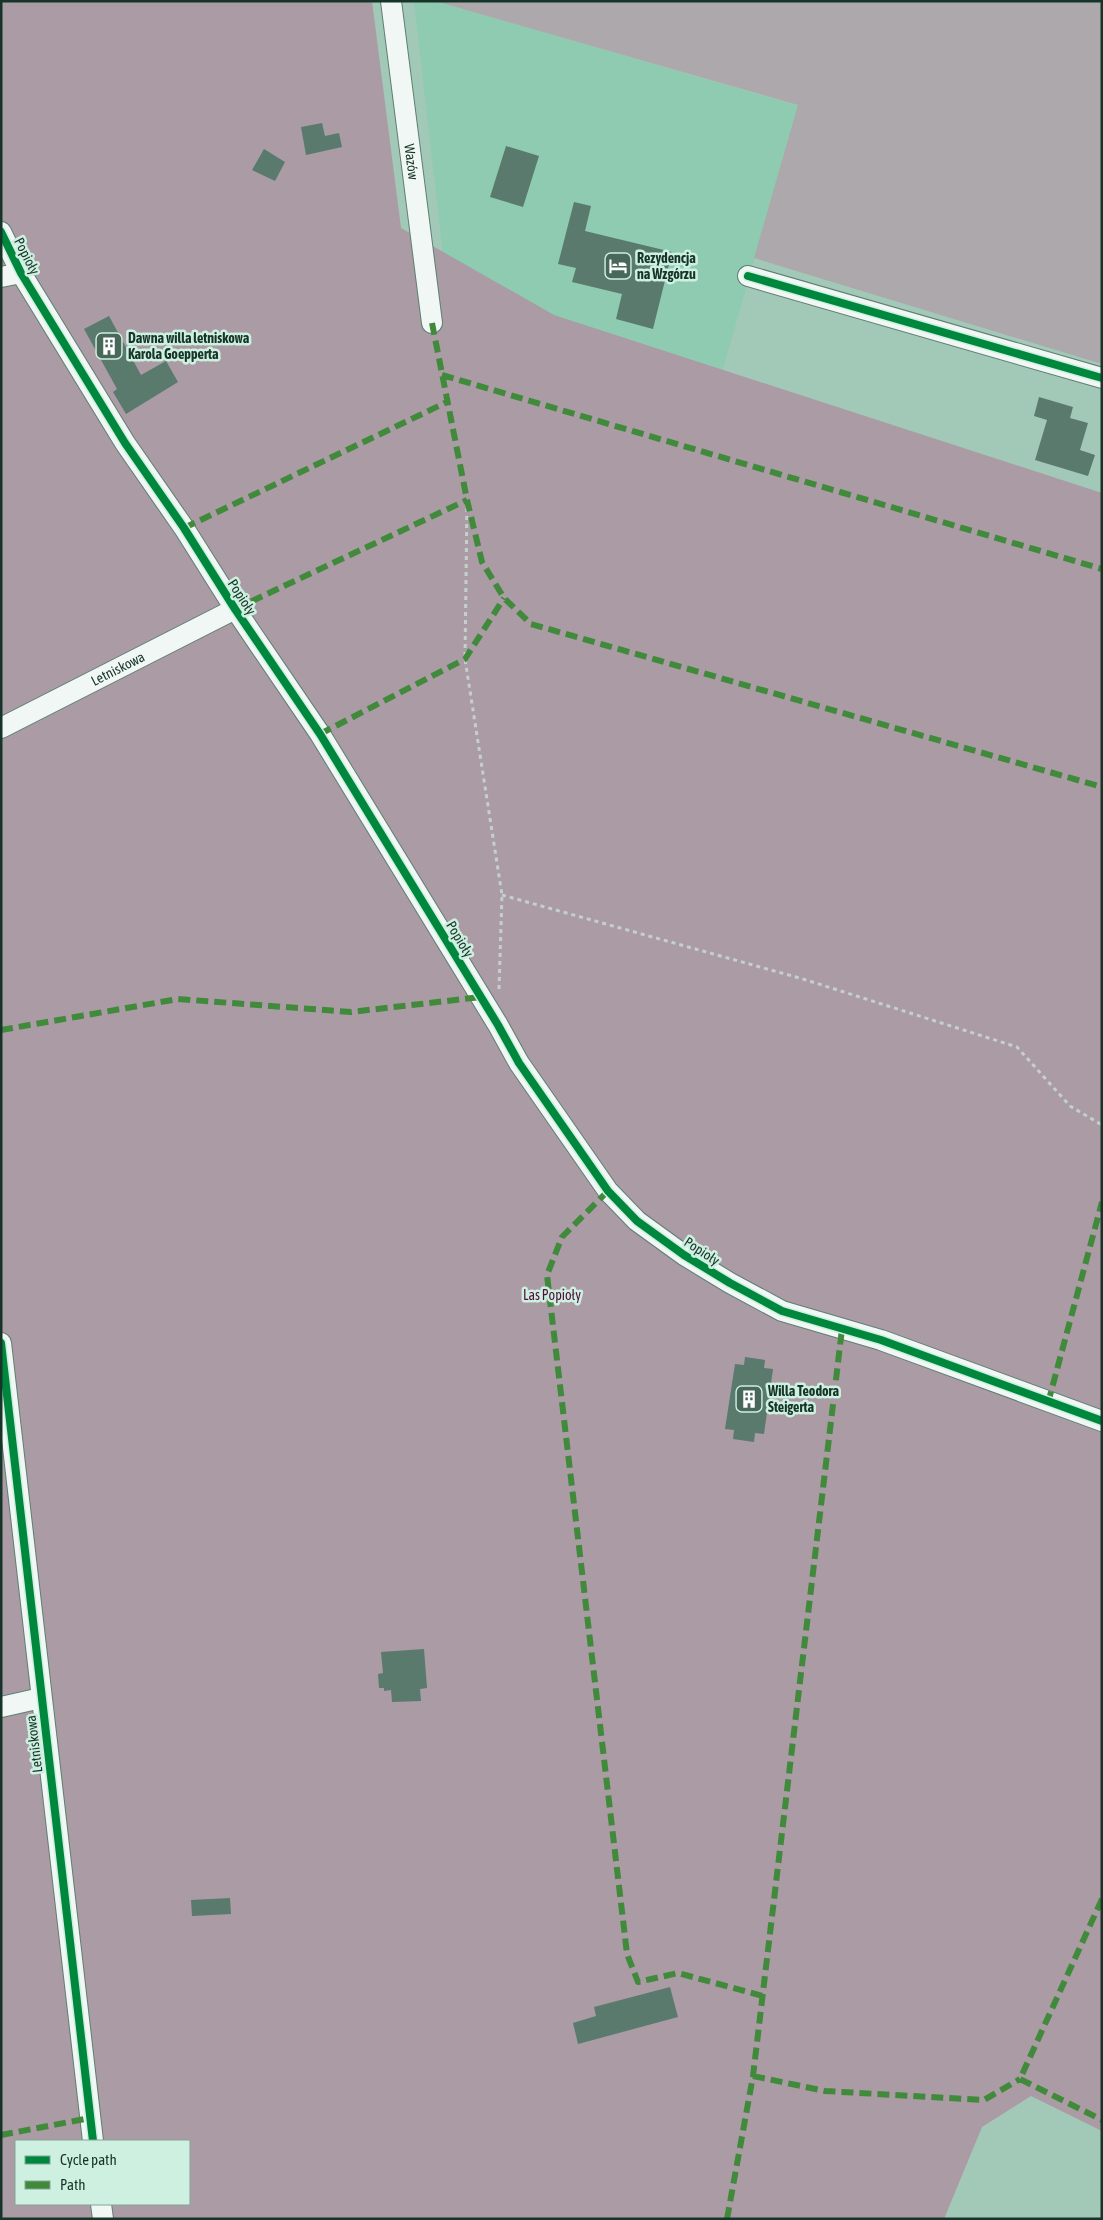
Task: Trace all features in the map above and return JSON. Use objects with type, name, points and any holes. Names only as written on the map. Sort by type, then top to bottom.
[{"type":"street","name":"Wazów","points":[[391,1],[432,323]]},
{"type":"street","name":"Popioły","points":[[1,232],[21,272],[125,443],[184,528],[235,609],[320,734],[498,1025],[519,1063],[608,1191],[637,1221],[684,1256],[782,1310],[881,1340],[1102,1421]]},
{"type":"street","points":[[1,277],[21,272]]},
{"type":"street","points":[[748,276],[1102,378]]},
{"type":"street","name":"Letniskowa","points":[[1,728],[235,609]]},
{"type":"street","name":"Letniskowa","points":[[1,1343],[93,2140]]},
{"type":"street","points":[[1,1707],[41,1698]]},
{"type":"street","points":[[101,2205],[102,2219]]},
{"type":"path","points":[[467,500],[465,659],[502,895],[498,1025]]},
{"type":"path","points":[[502,895],[803,979],[1016,1046],[1070,1106],[1102,1125]]},
{"type":"shaded area","points":[[414,1],[435,1],[798,106],[715,397],[451,325]]},
{"type":"shaded area","points":[[435,1],[1102,1],[1102,364],[754,258],[798,105]]},
{"type":"green space","name":"Las Popioły","points":[[1,1],[372,1],[401,228],[554,315],[1102,493],[1102,2131],[1031,2096],[982,2127],[944,2219],[1,2219]]},
{"type":"building","points":[[322,123],[325,136],[339,133],[342,147],[306,155],[301,127]]},
{"type":"building","points":[[506,146],[539,156],[523,207],[490,197]]},
{"type":"building","points":[[264,149],[285,162],[275,181],[252,170]]},
{"type":"building","name":"Rezydencja na Wzgórzu","points":[[574,202],[591,206],[585,231],[672,252],[653,329],[616,319],[622,294],[572,282],[576,268],[558,264]]},
{"type":"building","points":[[109,316],[141,375],[166,361],[178,382],[126,414],[113,392],[117,389],[84,329]]},
{"type":"building","points":[[1039,397],[1073,407],[1070,418],[1088,423],[1080,450],[1095,455],[1088,476],[1035,460],[1047,420],[1034,416]]},
{"type":"building","name":"Willa Teodora Steigerta","points":[[745,1357],[765,1360],[764,1368],[773,1369],[764,1434],[755,1433],[754,1442],[733,1439],[734,1430],[725,1429],[735,1364],[744,1365]]},
{"type":"building","points":[[424,1649],[427,1688],[420,1689],[421,1701],[392,1702],[391,1690],[384,1691],[384,1688],[379,1688],[378,1674],[383,1673],[381,1652]]},
{"type":"building","points":[[230,1898],[231,1914],[192,1916],[191,1900]]},
{"type":"building","points":[[670,1987],[678,2017],[578,2044],[573,2023],[596,2016],[594,2007]]},
{"type":"marked path","points":[[432,323],[467,500],[482,562],[504,598],[531,624],[1102,787]]},
{"type":"marked path","points":[[442,375],[1102,569]]},
{"type":"marked path","points":[[184,528],[447,402]]},
{"type":"marked path","points":[[235,609],[467,500]]},
{"type":"marked path","points":[[320,734],[465,659],[504,598]]},
{"type":"marked path","points":[[1,1030],[178,999],[351,1012],[481,997]]},
{"type":"marked path","points":[[608,1191],[562,1237],[547,1275],[627,1954],[638,1982],[678,1973],[763,1996]]},
{"type":"marked path","points":[[1048,1403],[1102,1202]]},
{"type":"marked path","points":[[727,2219],[753,2076],[842,1329]]},
{"type":"marked path","points":[[1102,1899],[1020,2079],[1102,2120]]},
{"type":"marked path","points":[[753,2076],[825,2091],[984,2100],[1020,2079]]},
{"type":"marked path","points":[[1,2135],[90,2118]]},
{"type":"cycle path","points":[[1,232],[21,273],[125,443],[184,528],[235,609],[320,734],[498,1025],[519,1063],[608,1191],[637,1221],[684,1255],[782,1311],[881,1340],[1102,1421]]},
{"type":"cycle path","points":[[748,276],[1102,378]]},
{"type":"cycle path","points":[[1,1343],[93,2140]]},
{"type":"place","name":"Rezydencja na Wzgórzu","points":[[618,266]]},
{"type":"place","name":"Dawna willa letniskowa Karola Goepperta","points":[[109,346]]},
{"type":"place","name":"Willa Teodora Steigerta","points":[[749,1399]]}]
